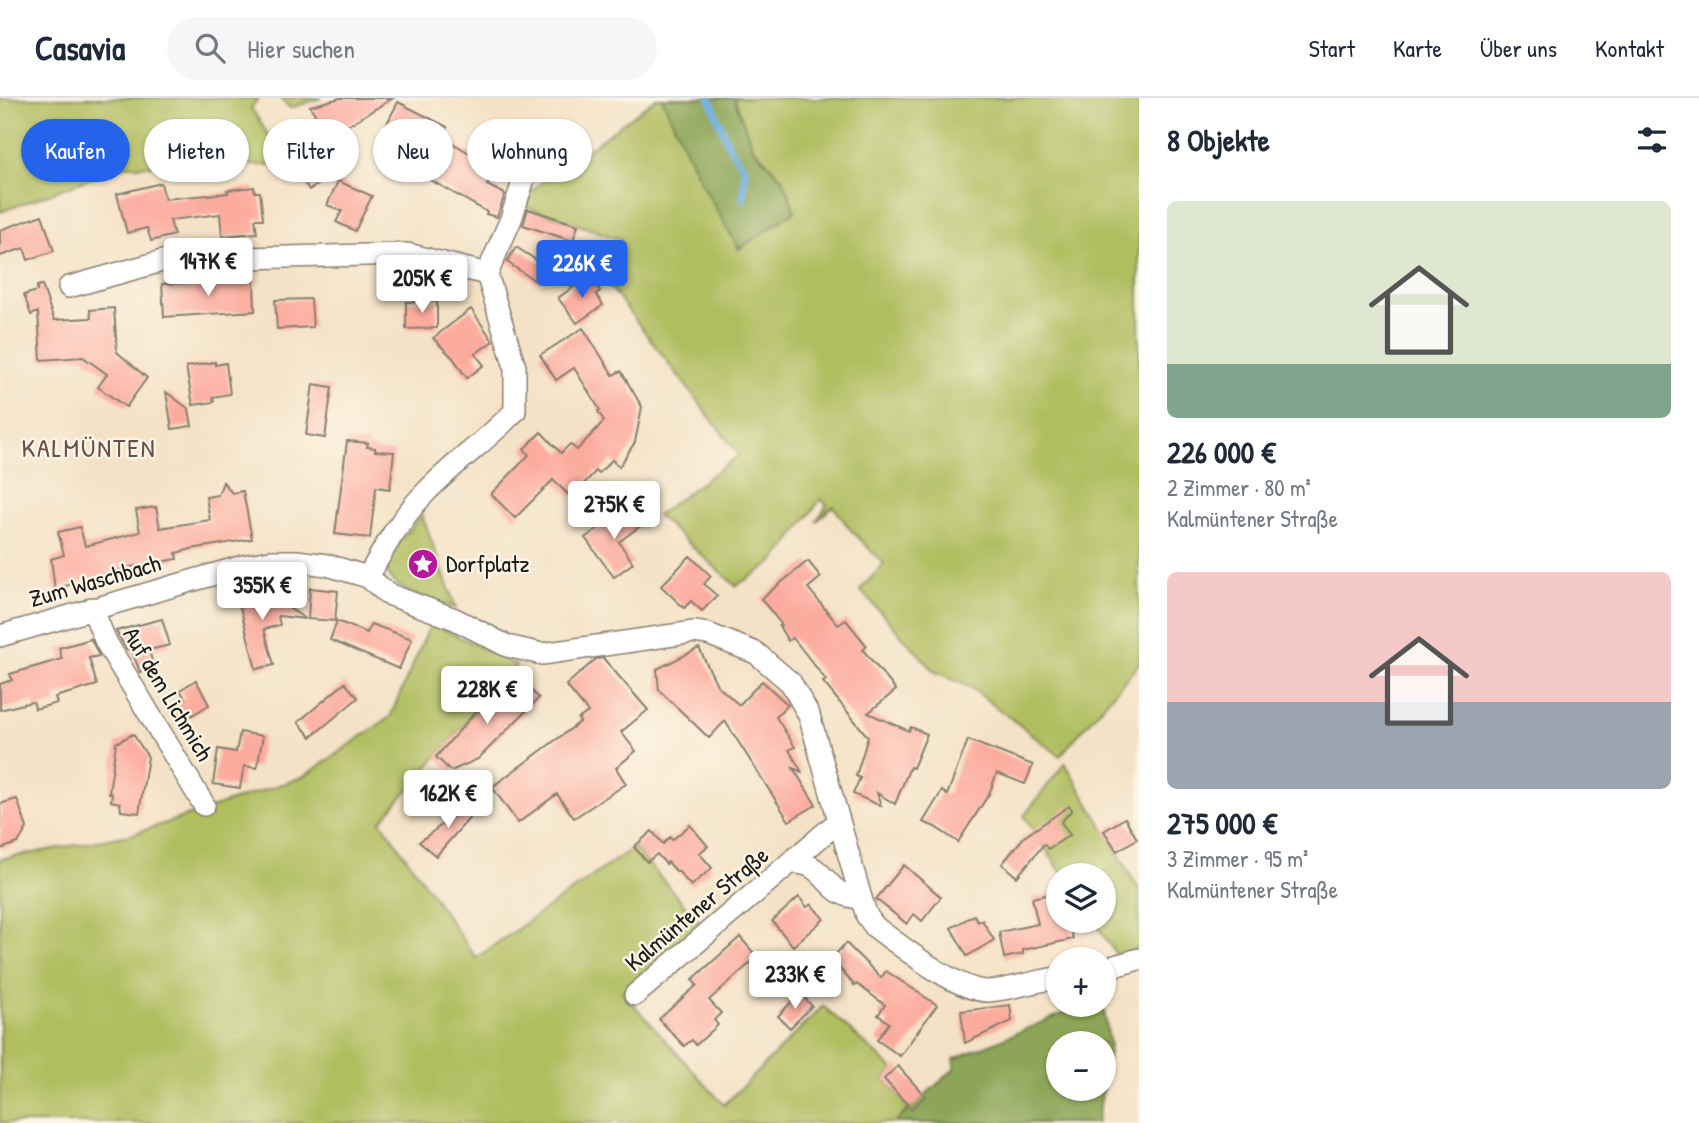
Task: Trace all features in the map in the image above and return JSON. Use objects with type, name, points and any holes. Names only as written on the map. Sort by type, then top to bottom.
[{"type":"street","points":[[523,182],[511,219],[487,274],[515,367],[515,411],[426,492],[389,538],[368,577],[388,594],[449,616],[498,642],[531,653],[614,645],[694,632],[704,633],[752,651],[791,683],[804,703],[817,738],[861,898],[867,916],[875,927],[955,982],[971,989],[991,991],[1046,980]]},
{"type":"street","points":[[69,287],[166,260],[407,254],[487,274]]},
{"type":"street","name":"Zum Waschbach","points":[[0,636],[243,566],[270,561],[316,563],[368,577]]},
{"type":"street","name":"Auf dem Lichmich","points":[[92,608],[102,635],[204,805]]},
{"type":"street","name":"Kalmüntener Straße","points":[[635,995],[793,863],[839,821]]},
{"type":"street","name":"Kalmüntener Straße","points":[[793,863],[817,868],[827,884],[846,898],[861,898]]},
{"type":"street","points":[[1116,966],[1139,959]]},
{"type":"green space","points":[[0,98],[259,98],[251,108],[263,126],[263,165],[249,165],[249,119],[144,119],[144,166],[130,166],[130,119],[21,119],[21,182],[81,182],[0,212]]},
{"type":"green space","points":[[280,98],[322,98],[290,108]]},
{"type":"green space","points":[[656,98],[662,98],[702,184],[783,179],[753,148],[734,98],[1139,98],[1139,664],[1060,756],[970,687],[935,672],[860,590],[884,564],[850,529],[833,506],[816,522],[827,505],[821,499],[772,563],[736,586],[657,515],[739,455],[591,262],[622,240],[524,206],[526,197],[542,182],[592,182],[592,147]]},
{"type":"green space","points":[[662,98],[734,98],[753,148],[783,179],[795,211],[739,249],[702,184]]},
{"type":"green space","points":[[422,515],[456,608],[407,591],[389,576],[387,565],[391,553]]},
{"type":"green space","points":[[431,623],[516,665],[381,821],[476,958],[634,847],[702,925],[622,992],[724,1105],[823,1006],[894,1070],[884,1079],[911,1108],[894,1123],[0,1123],[0,859],[130,835],[303,777],[390,717]]},
{"type":"green space","points":[[1065,763],[1139,889],[1139,948],[1117,956],[1116,947],[1111,947],[1102,933],[1116,933],[1116,863],[1055,863],[1024,816]]},
{"type":"green space","points":[[1054,1017],[1105,1017],[1107,1031],[1046,1031],[1046,1101],[1101,1101],[1097,1123],[894,1123],[954,1069],[954,1059]]},
{"type":"building","points":[[340,98],[393,98],[359,119],[318,119],[310,106]]},
{"type":"building","points":[[398,102],[431,119],[389,119]]},
{"type":"building","points":[[453,143],[467,152],[467,182],[489,182],[487,185],[505,194],[497,217],[486,214],[487,212],[434,182],[453,182]]},
{"type":"building","points":[[304,182],[323,182],[309,190]]},
{"type":"building","points":[[338,182],[372,196],[355,231],[336,222],[342,211],[327,205]]},
{"type":"building","points":[[161,183],[165,199],[228,193],[227,190],[254,187],[255,192],[260,192],[263,219],[255,219],[257,233],[222,236],[220,214],[170,220],[174,235],[151,241],[147,228],[127,233],[117,194]]},
{"type":"building","points":[[528,209],[578,225],[573,241],[523,225]]},
{"type":"building","points":[[42,215],[54,251],[28,260],[24,248],[0,256],[0,230]]},
{"type":"building","points":[[516,247],[547,267],[537,282],[507,262]]},
{"type":"building","points":[[589,276],[600,291],[596,294],[603,305],[577,323],[558,298]]},
{"type":"building","points":[[254,280],[255,311],[164,317],[162,284]]},
{"type":"building","points":[[42,285],[54,320],[91,318],[90,310],[114,308],[117,352],[147,378],[126,407],[98,387],[107,374],[83,357],[41,360],[38,312],[31,315],[24,295],[37,291],[37,286]]},
{"type":"building","points":[[311,299],[313,327],[277,329],[275,300]]},
{"type":"building","points":[[437,301],[437,328],[406,329],[406,302]]},
{"type":"building","points":[[471,309],[493,341],[475,354],[484,365],[467,378],[453,358],[433,338]]},
{"type":"building","points":[[583,328],[613,375],[621,371],[642,407],[635,442],[619,467],[612,460],[599,473],[596,471],[571,497],[553,480],[515,518],[491,494],[529,455],[524,449],[541,432],[561,453],[570,444],[577,450],[604,421],[574,368],[556,380],[540,355]]},
{"type":"building","points":[[215,362],[215,365],[226,363],[230,394],[213,397],[214,402],[193,405],[186,367]]},
{"type":"building","points":[[313,384],[332,387],[325,438],[306,435]]},
{"type":"building","points":[[166,392],[189,409],[192,426],[172,429]]},
{"type":"building","points":[[347,441],[368,443],[367,447],[375,448],[375,451],[394,452],[390,489],[376,487],[370,538],[335,534]]},
{"type":"building","points":[[223,482],[232,493],[243,491],[252,539],[191,549],[176,553],[177,559],[131,567],[55,589],[51,559],[64,555],[58,532],[80,527],[85,546],[140,532],[136,510],[156,507],[160,528],[210,520],[206,497],[218,495]]},
{"type":"building","points":[[626,507],[640,526],[619,542],[633,563],[614,577],[585,538]]},
{"type":"building","points":[[690,556],[711,576],[704,584],[717,596],[702,611],[691,601],[684,608],[661,586]]},
{"type":"building","points":[[808,561],[821,577],[808,588],[838,625],[846,620],[867,646],[863,650],[896,690],[868,713],[909,731],[911,727],[927,734],[895,804],[877,793],[881,806],[853,794],[860,778],[856,776],[868,737],[823,682],[826,680],[793,638],[788,641],[779,626],[782,625],[761,599]]},
{"type":"building","points":[[271,587],[274,599],[306,619],[278,616],[280,625],[264,629],[274,665],[256,669],[237,595]]},
{"type":"building","points":[[310,588],[338,591],[335,621],[308,619]]},
{"type":"building","points":[[162,619],[170,645],[149,650],[154,669],[140,672],[132,651],[126,649],[116,631]]},
{"type":"building","points":[[337,621],[367,633],[371,624],[412,639],[399,669],[330,640]]},
{"type":"building","points":[[91,639],[99,656],[89,658],[97,685],[55,697],[57,703],[35,709],[34,703],[31,702],[0,710],[0,684],[12,680],[10,674],[62,659],[59,648]]},
{"type":"building","points":[[699,648],[717,685],[739,705],[762,681],[788,705],[776,717],[795,747],[789,750],[802,772],[793,768],[816,805],[789,821],[725,721],[709,738],[659,690],[657,669]]},
{"type":"building","points":[[603,658],[648,710],[621,732],[636,751],[616,768],[626,784],[574,818],[557,794],[518,823],[492,787],[580,722],[578,719],[588,712],[566,685],[596,659]]},
{"type":"building","points":[[196,680],[209,705],[179,723],[170,707],[185,698],[180,690]]},
{"type":"building","points":[[520,680],[539,698],[478,759],[451,771],[436,757],[493,692],[501,700]]},
{"type":"building","points":[[345,683],[358,698],[311,737],[298,722]]},
{"type":"building","points":[[240,732],[263,736],[257,768],[244,766],[240,788],[213,784],[218,749],[236,752]]},
{"type":"building","points":[[133,734],[148,757],[139,813],[121,811],[120,803],[111,801],[112,794],[109,793],[116,743]]},
{"type":"building","points":[[968,740],[1033,765],[1025,784],[997,773],[989,794],[958,842],[923,822],[942,791],[947,795]]},
{"type":"building","points":[[17,799],[27,828],[18,843],[0,849],[0,804]]},
{"type":"building","points":[[473,801],[479,807],[436,856],[419,842]]},
{"type":"building","points":[[1069,806],[1072,810],[1061,822],[1070,835],[1048,849],[1044,844],[1017,877],[1002,864],[1024,837]]},
{"type":"building","points":[[1125,818],[1137,839],[1117,851],[1104,831]]},
{"type":"building","points":[[690,825],[708,846],[699,853],[712,868],[691,886],[657,854],[647,862],[634,847],[652,831],[663,844]]},
{"type":"building","points":[[904,865],[941,897],[922,921],[914,914],[907,924],[876,899]]},
{"type":"building","points":[[1046,895],[1046,933],[1072,933],[1073,939],[1023,950],[1023,954],[1004,958],[999,932],[1038,924],[1032,898]]},
{"type":"building","points":[[799,897],[807,907],[811,904],[824,919],[793,946],[772,921]]},
{"type":"building","points":[[974,915],[978,922],[982,920],[994,940],[967,956],[951,928]]},
{"type":"building","points":[[740,937],[757,957],[709,1000],[721,1013],[714,1020],[718,1025],[696,1045],[692,1040],[684,1046],[659,1019],[697,985],[692,980]]},
{"type":"building","points":[[846,943],[881,978],[886,971],[937,1005],[900,1056],[877,1040],[889,1023],[878,1015],[885,1005],[857,984],[855,986],[831,959]]},
{"type":"building","points":[[800,993],[812,1006],[790,1028],[778,1016]]},
{"type":"building","points":[[1010,1005],[1012,1021],[965,1043],[961,1011]]},
{"type":"building","points":[[898,1066],[925,1096],[911,1109],[884,1079]]},
{"type":"waterway","points":[[710,98],[729,147],[745,169],[743,199]]},
{"type":"place","name":"Dorfplatz","points":[[423,564]]},
{"type":"district","name":"KALMÜNTEN","points":[[89,448]]}]
